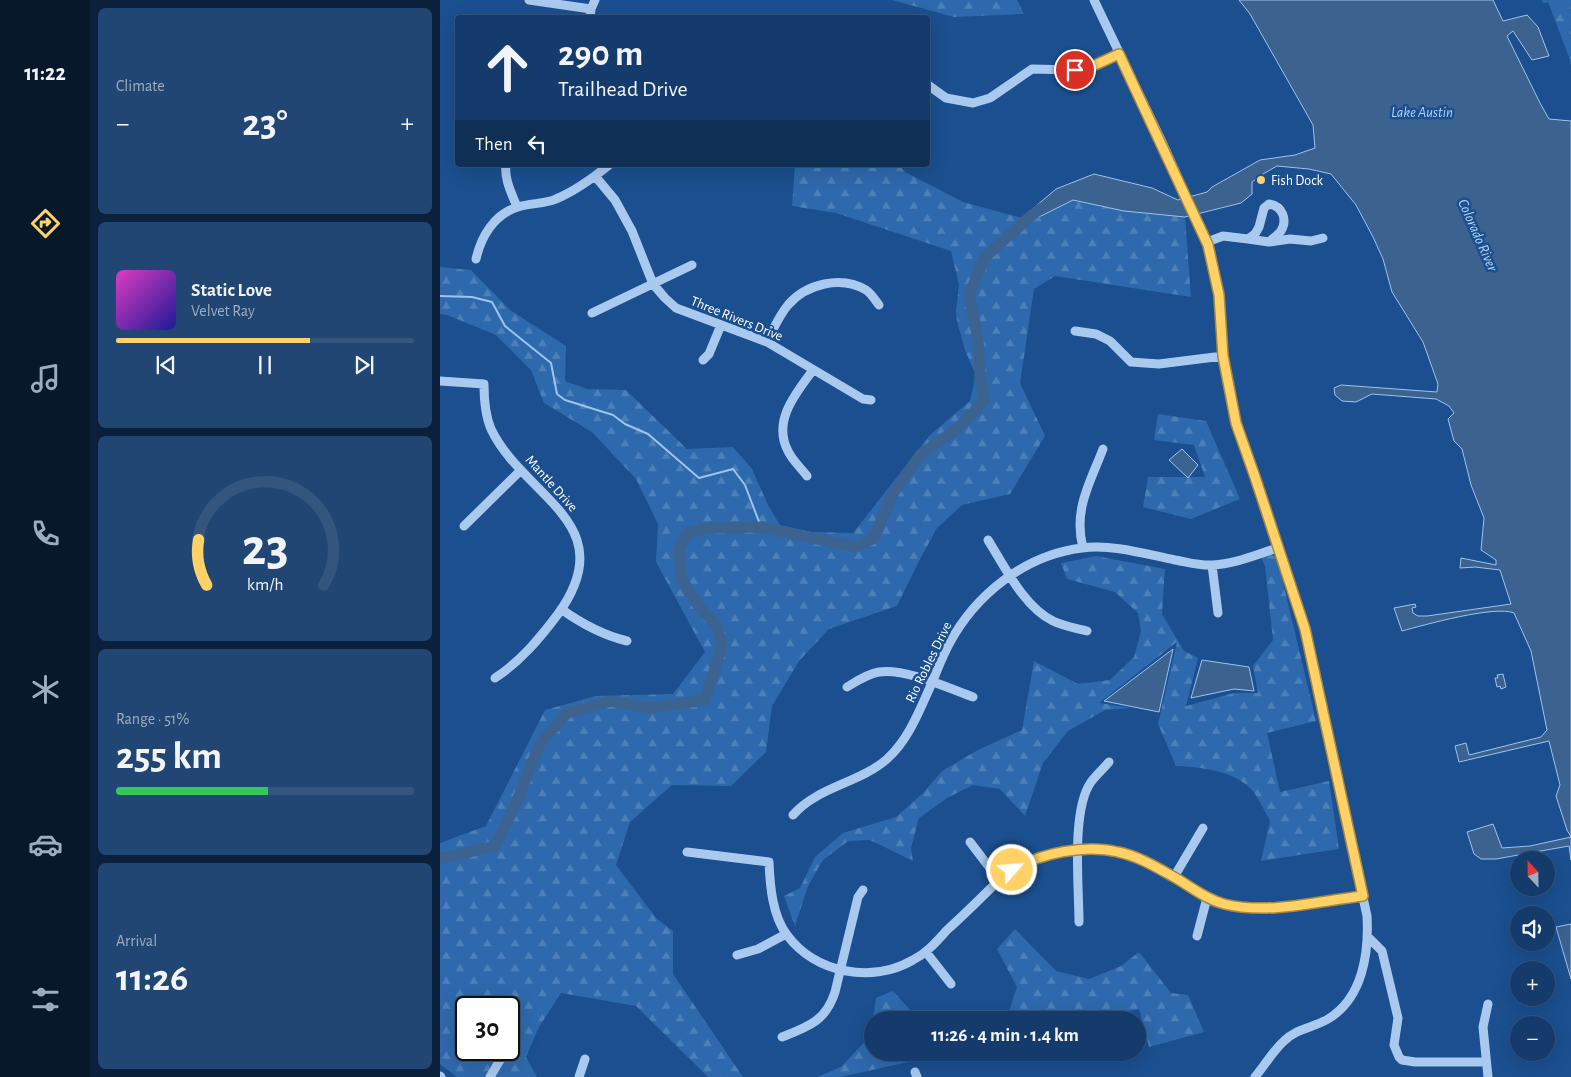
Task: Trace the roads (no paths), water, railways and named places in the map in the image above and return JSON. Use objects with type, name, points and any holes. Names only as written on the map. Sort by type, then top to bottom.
[{"type":"street","points":[[529,0],[592,9]]},
{"type":"street","points":[[1094,0],[1207,242],[1219,295],[1223,356],[1236,423],[1305,629],[1367,916],[1368,937],[1364,964],[1355,990],[1349,1000],[1329,1018],[1315,1026],[1304,1027],[1284,1040],[1255,1077]]},
{"type":"street","points":[[930,86],[946,98],[973,103],[990,98],[1032,70],[1075,70],[1095,65],[1119,54]]},
{"type":"street","points":[[506,167],[509,186],[517,207]]},
{"type":"street","points":[[476,259],[486,232],[497,220],[517,207],[555,200],[606,167]]},
{"type":"street","name":"Three Rivers Drive","points":[[595,176],[615,200],[632,231],[653,284],[676,308],[767,342],[862,399],[871,400]]},
{"type":"street","points":[[1248,238],[1255,234],[1259,227],[1264,208],[1269,204],[1276,205],[1281,210],[1285,220],[1281,232],[1269,242]]},
{"type":"street","points":[[1207,242],[1223,236],[1269,242],[1290,239],[1311,241],[1322,238]]},
{"type":"street","points":[[592,313],[692,265]]},
{"type":"street","points":[[767,342],[782,312],[789,303],[804,292],[822,284],[856,286],[867,291],[879,305]]},
{"type":"street","points":[[702,360],[710,354],[721,325]]},
{"type":"street","points":[[1075,331],[1096,334],[1110,341],[1131,362],[1159,364],[1223,356]]},
{"type":"street","points":[[807,476],[788,452],[785,444],[784,428],[785,412],[790,400],[813,370]]},
{"type":"street","name":"Mantle Drive","points":[[440,381],[484,384],[485,407],[491,428],[499,442],[521,470],[564,515],[576,534],[580,554],[576,583],[561,609],[545,631],[511,668],[495,678]]},
{"type":"street","points":[[1083,548],[1079,528],[1081,508],[1103,448]]},
{"type":"street","points":[[464,526],[521,470]]},
{"type":"street","points":[[988,540],[1028,601],[1045,616],[1063,626],[1086,631]]},
{"type":"street","name":"Rio Robles Drive","points":[[793,815],[817,797],[862,775],[886,759],[902,742],[916,719],[949,644],[964,620],[985,596],[1011,575],[1045,558],[1083,548],[1123,550],[1195,564],[1212,565],[1240,560],[1278,548]]},
{"type":"street","points":[[1212,565],[1218,613]]},
{"type":"street","points":[[561,609],[595,631],[627,641]]},
{"type":"street","points":[[847,687],[871,674],[888,672],[932,682],[973,697]]},
{"type":"street","points":[[1079,922],[1078,822],[1085,793],[1090,782],[1109,762]]},
{"type":"street","points":[[1174,877],[1203,828]]},
{"type":"street","points":[[970,842],[999,880]]},
{"type":"street","points":[[687,852],[769,862],[775,904],[786,934],[802,950],[814,958],[839,970],[863,974],[880,972],[901,966],[926,952],[999,880],[1021,865],[1036,858],[1078,850],[1117,852],[1143,860],[1208,898],[1223,904],[1275,908],[1363,896]]},
{"type":"street","points":[[782,1037],[808,1027],[824,1014],[833,998],[858,897],[863,890]]},
{"type":"street","points":[[1196,936],[1208,898]]},
{"type":"street","points":[[737,955],[758,949],[786,934]]},
{"type":"street","points":[[1368,937],[1382,950],[1398,1018],[1394,1045],[1396,1053],[1402,1060],[1415,1062],[1486,1062]]},
{"type":"street","points":[[926,952],[951,984]]},
{"type":"street","points":[[1488,1004],[1483,1027],[1488,1077]]},
{"type":"street","points":[[579,1077],[586,1059]]},
{"type":"street","points":[[490,1077],[499,1061]]},
{"type":"water","name":"Lake Austin","points":[[1239,0],[1493,0],[1503,21],[1527,15],[1538,27],[1549,56],[1532,60],[1513,31],[1507,36],[1549,119],[1571,121],[1571,837],[1556,796],[1560,785],[1549,741],[1459,762],[1455,746],[1466,743],[1469,755],[1541,737],[1547,730],[1531,651],[1514,613],[1505,611],[1476,614],[1402,631],[1394,608],[1415,604],[1416,607],[1412,608],[1413,613],[1418,616],[1427,616],[1511,604],[1500,570],[1475,567],[1460,568],[1461,558],[1496,565],[1496,560],[1481,550],[1484,518],[1471,485],[1462,449],[1454,441],[1448,419],[1454,413],[1449,406],[1436,399],[1372,394],[1356,402],[1342,401],[1335,395],[1334,388],[1341,385],[1437,392],[1438,384],[1423,342],[1392,292],[1383,259],[1373,237],[1356,205],[1331,174],[1309,169],[1277,166],[1252,182],[1252,194],[1241,203],[1185,217],[1124,211],[1073,200],[1041,216],[1022,218],[1056,189],[1094,174],[1152,188],[1178,200],[1207,192],[1212,187],[1260,160],[1295,155],[1315,148],[1313,125],[1250,14]]},
{"type":"water","points":[[1182,449],[1198,465],[1188,478],[1169,460]]},
{"type":"water","points":[[1173,649],[1159,712],[1104,701]]},
{"type":"water","points":[[1202,660],[1249,667],[1254,691],[1234,689],[1191,698]]},
{"type":"water","points":[[1503,674],[1506,687],[1501,689],[1500,686],[1497,687],[1495,678],[1498,678],[1497,675]]},
{"type":"water","points":[[1493,824],[1502,848],[1530,846],[1571,837],[1571,860],[1569,846],[1541,851],[1510,851],[1510,857],[1481,859],[1474,854],[1467,832]]},
{"type":"water","points":[[1571,924],[1571,979],[1556,927]]},
{"type":"waterway","points":[[440,859],[495,846],[514,808],[540,744],[567,713],[611,701],[650,708],[705,700],[722,645],[716,624],[699,607],[681,578],[679,548],[689,532],[709,528],[761,527],[855,547],[874,538],[892,495],[921,454],[957,429],[984,401],[980,377],[978,338],[969,296],[984,258],[1042,208]]},
{"type":"waterway","points":[[440,296],[472,297],[492,302],[505,326],[551,363],[557,394],[565,400],[613,415],[625,424],[648,434],[699,478],[733,469],[745,485],[761,527]]},
{"type":"place","name":"Fish Dock","points":[[1261,180]]},
{"type":"water label","name":"Colorado River","points":[[1478,235]]}]
